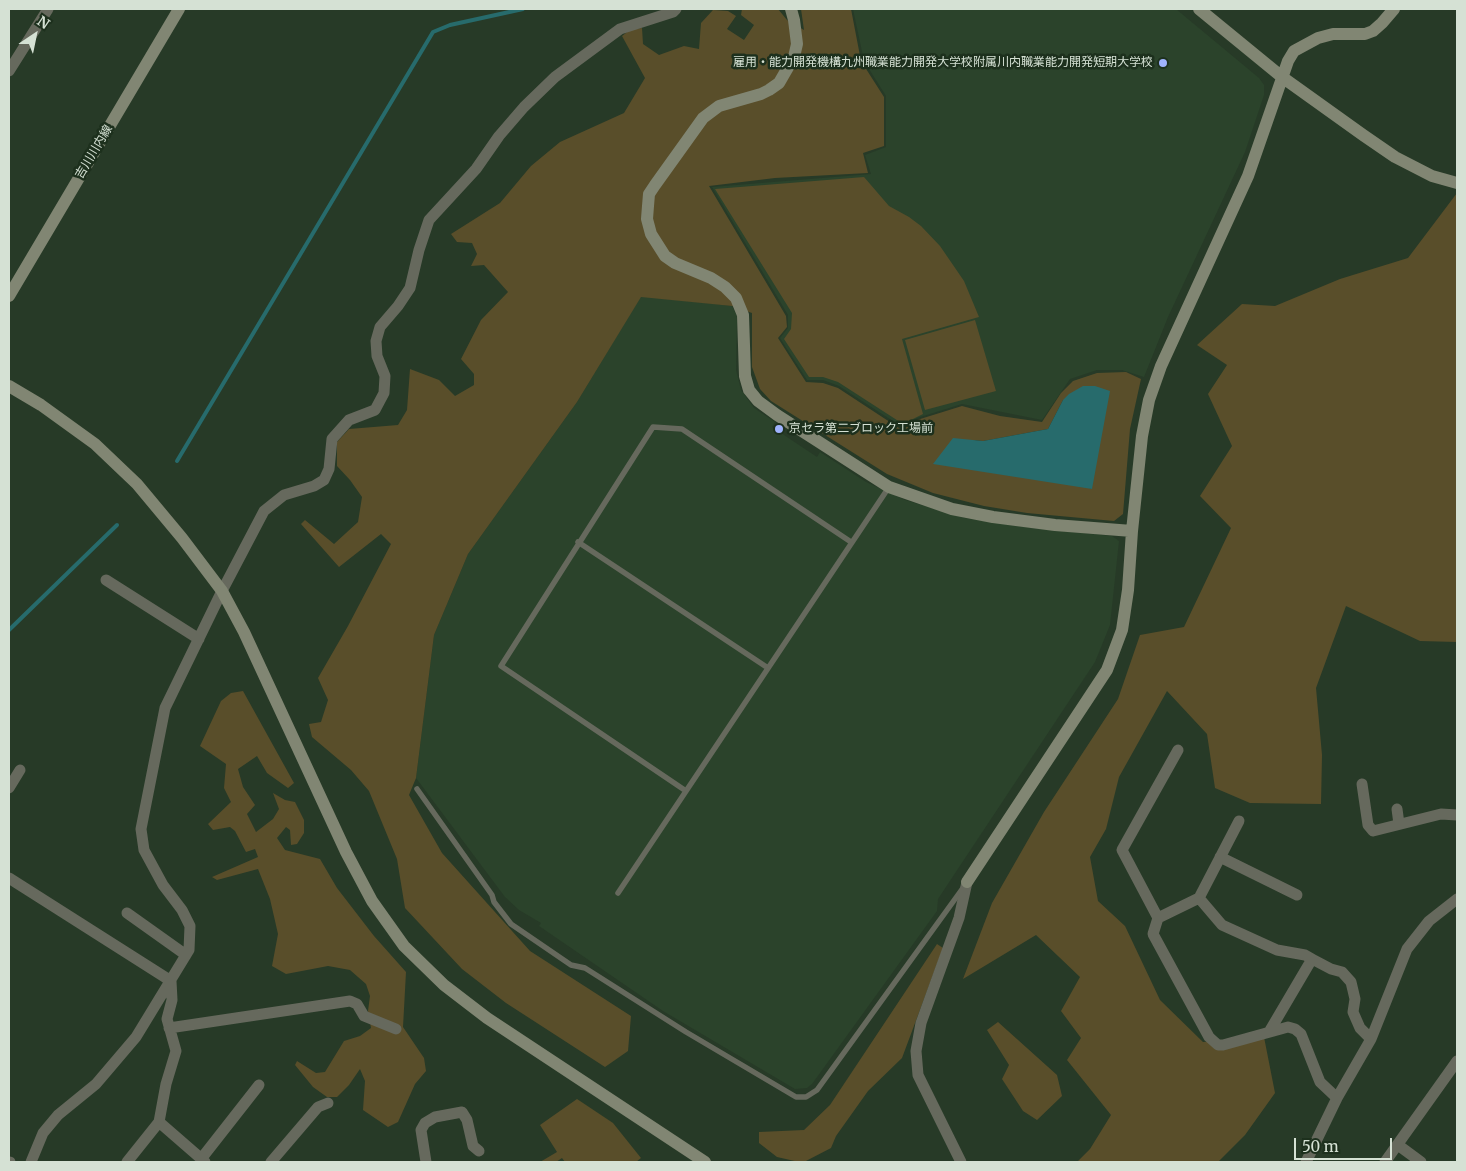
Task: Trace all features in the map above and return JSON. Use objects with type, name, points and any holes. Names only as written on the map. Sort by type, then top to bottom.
[{"type":"street","points":[[9,70],[48,9]]},
{"type":"street","name":"吉川川内線","points":[[9,296],[179,9]]},
{"type":"street","points":[[31,1162],[43,1134],[58,1115],[96,1084],[136,1037],[190,950],[190,926],[182,910],[163,885],[144,850],[141,829],[166,708],[222,591],[264,511],[284,495],[314,486],[324,480],[329,468],[332,439],[349,420],[374,410],[384,393],[385,376],[377,356],[376,341],[380,327],[410,288],[419,250],[429,220],[476,169],[499,136],[524,107],[555,77],[620,29],[673,12],[676,9]]},
{"type":"street","points":[[791,9],[796,44],[794,57],[779,83],[769,90],[727,102],[703,118],[649,194],[647,219],[651,234],[665,256],[675,263],[725,286],[736,298],[744,320],[746,376],[749,390],[758,401],[777,415],[888,487],[952,509],[994,517],[1055,525],[1132,530]]},
{"type":"street","points":[[1199,9],[1282,77],[1395,157],[1432,176],[1457,183]]},
{"type":"street","points":[[961,1162],[918,1075],[916,1050],[921,1023],[959,918],[967,882],[1107,670],[1122,630],[1128,590],[1142,436],[1149,400],[1161,366],[1248,176],[1288,61],[1294,52],[1318,38],[1333,34],[1364,34],[1373,31],[1394,9]]},
{"type":"street","points":[[9,386],[41,405],[95,444],[137,484],[182,538],[222,591],[244,632],[346,852],[372,901],[404,946],[444,985],[487,1018],[705,1162]]},
{"type":"street","points":[[106,580],[199,639]]},
{"type":"street","points":[[1178,750],[1122,850],[1158,918],[1153,934],[1209,1037],[1218,1045],[1223,1045],[1288,1027],[1296,1029],[1301,1034],[1320,1082],[1337,1098]]},
{"type":"street","points":[[9,788],[20,770]]},
{"type":"street","points":[[1362,784],[1368,825],[1373,831],[1441,814],[1457,815]]},
{"type":"street","points":[[1397,809],[1399,824]]},
{"type":"street","points":[[1158,918],[1199,898],[1239,821]]},
{"type":"street","points":[[1220,857],[1297,895]]},
{"type":"street","points":[[9,878],[171,981]]},
{"type":"street","points":[[1199,898],[1222,925],[1277,950],[1306,956],[1331,969],[1342,972],[1351,982],[1355,999],[1353,1012],[1360,1028],[1371,1039]]},
{"type":"street","points":[[1306,1162],[1337,1098],[1371,1039],[1407,949],[1429,921],[1457,899]]},
{"type":"street","points":[[127,913],[186,955]]},
{"type":"street","points":[[1269,1032],[1312,959]]},
{"type":"street","points":[[127,1162],[159,1122],[166,1084],[176,1051],[167,1019],[172,1000],[171,981]]},
{"type":"street","points":[[169,1028],[350,1001],[357,1004],[364,1016],[396,1030]]},
{"type":"street","points":[[1385,1162],[1457,1061]]},
{"type":"street","points":[[159,1122],[203,1160],[259,1085]]},
{"type":"street","points":[[271,1162],[318,1107],[328,1103]]},
{"type":"street","points":[[426,1162],[421,1130],[425,1123],[435,1117],[462,1112],[467,1120],[473,1146],[479,1151]]},
{"type":"street","points":[[1398,1145],[1421,1162]]},
{"type":"lane","points":[[686,791],[501,666],[578,542],[653,427],[682,429],[851,542]]},
{"type":"lane","points":[[618,893],[888,487]]},
{"type":"lane","points":[[578,542],[768,668]]},
{"type":"lane","points":[[417,789],[511,924],[571,965],[585,968],[686,1032],[796,1096],[806,1097],[817,1090],[967,882]]},
{"type":"shaded area","points":[[742,9],[778,9],[787,20],[804,30],[801,9],[851,9],[861,61],[884,97],[884,146],[863,153],[868,173],[775,178],[709,186],[786,316],[787,327],[778,338],[806,382],[823,383],[838,388],[902,430],[917,420],[962,406],[1000,416],[1042,422],[1061,393],[1073,381],[1097,373],[1126,372],[1141,379],[1130,429],[1123,514],[1114,521],[1027,513],[984,506],[933,493],[887,474],[771,401],[760,389],[752,367],[752,313],[732,306],[641,297],[577,402],[468,554],[434,635],[416,778],[409,795],[442,853],[530,951],[631,1016],[628,1051],[605,1067],[506,1003],[462,969],[405,908],[397,859],[369,791],[351,770],[312,737],[309,724],[321,722],[328,700],[318,678],[391,544],[381,534],[339,567],[301,524],[305,520],[334,544],[358,522],[362,497],[337,466],[337,442],[349,429],[398,425],[407,410],[410,369],[439,380],[455,396],[474,385],[474,374],[461,359],[481,320],[508,292],[484,265],[471,266],[477,254],[472,243],[457,242],[451,234],[500,203],[531,166],[560,142],[624,113],[645,78],[622,36],[631,29],[642,28],[643,44],[659,55],[684,46],[699,49],[701,23],[713,10],[728,11],[736,16],[727,29],[744,40],[754,25],[741,15]],"holes":[[[1063,400],[1092,489],[973,440],[983,441],[1048,429]]]},
{"type":"shaded area","points":[[853,9],[1176,9],[1259,78],[1264,85],[1264,95],[1245,152],[1168,317],[1144,377],[1122,370],[1097,370],[1070,379],[1042,420],[962,404],[917,418],[902,427],[839,386],[823,380],[807,380],[780,338],[788,328],[788,315],[712,187],[871,174],[865,155],[886,147],[886,96],[864,61]]},
{"type":"shaded area","points":[[864,177],[889,206],[921,226],[940,246],[964,281],[979,317],[902,339],[923,414],[903,424],[838,382],[823,377],[809,377],[784,339],[791,329],[792,313],[715,189]]},
{"type":"shaded area","points":[[1457,193],[1457,642],[1420,641],[1346,606],[1316,688],[1322,755],[1321,804],[1250,803],[1215,788],[1207,734],[1167,691],[1119,777],[1106,829],[1090,857],[1098,901],[1125,926],[1160,1000],[1203,1042],[1264,1037],[1275,1093],[1245,1135],[1218,1162],[1077,1162],[1090,1149],[1111,1115],[1067,1060],[1081,1038],[1061,1011],[1080,977],[1036,935],[963,979],[992,903],[1044,812],[1118,699],[1140,635],[1184,627],[1231,528],[1200,496],[1232,446],[1208,394],[1227,365],[1197,345],[1242,304],[1275,306],[1340,279],[1408,258]]},
{"type":"shaded area","points":[[641,296],[732,306],[737,316],[736,370],[741,390],[754,408],[775,422],[772,427],[817,457],[820,452],[866,482],[905,500],[965,518],[1033,528],[1112,536],[1119,541],[1110,625],[1095,662],[938,899],[937,911],[812,1084],[807,1088],[795,1089],[663,1011],[539,926],[541,923],[519,910],[505,897],[416,778],[434,635],[468,554],[577,402]]},
{"type":"shaded area","points":[[975,320],[996,391],[925,410],[905,340]]},
{"type":"shaded area","points":[[243,691],[294,783],[288,788],[267,773],[257,756],[238,769],[243,787],[255,805],[247,814],[256,832],[273,819],[279,809],[273,793],[285,800],[295,802],[304,820],[304,833],[297,844],[291,845],[290,830],[286,827],[277,838],[285,850],[320,859],[337,888],[374,936],[406,972],[403,1027],[424,1058],[426,1071],[415,1084],[398,1122],[388,1127],[363,1110],[365,1081],[360,1069],[349,1085],[337,1097],[327,1097],[313,1087],[295,1065],[297,1061],[316,1073],[325,1072],[344,1041],[360,1036],[371,1028],[368,1011],[370,996],[366,984],[350,970],[328,966],[286,974],[272,966],[278,934],[270,899],[258,869],[217,880],[212,877],[258,857],[255,849],[246,852],[235,831],[230,827],[213,830],[208,824],[231,802],[224,788],[226,764],[200,746],[221,701],[231,693]]},
{"type":"shaded area","points":[[937,944],[943,948],[902,1058],[868,1091],[836,1136],[831,1148],[804,1162],[799,1162],[777,1157],[759,1143],[759,1132],[804,1130],[830,1105]]},
{"type":"shaded area","points":[[998,1022],[1057,1075],[1062,1096],[1037,1120],[1023,1111],[1002,1079],[1009,1065],[987,1030]]},
{"type":"shaded area","points":[[577,1099],[613,1123],[641,1158],[636,1162],[565,1162],[562,1158],[556,1162],[540,1162],[557,1152],[540,1125]]},
{"type":"water","points":[[1083,386],[1095,386],[1110,391],[1092,489],[933,464],[953,438],[983,441],[1048,429],[1063,400]]},
{"type":"waterway","points":[[177,461],[433,32],[450,25],[523,9]]},
{"type":"waterway","points":[[9,630],[117,525]]},
{"type":"place","name":"雇用・能力開発機構九州職業能力開発大学校附属川内職業能力開発短期大学校","points":[[1163,63]]},
{"type":"place","name":"京セラ第二ブロック工場前","points":[[779,429]]}]
